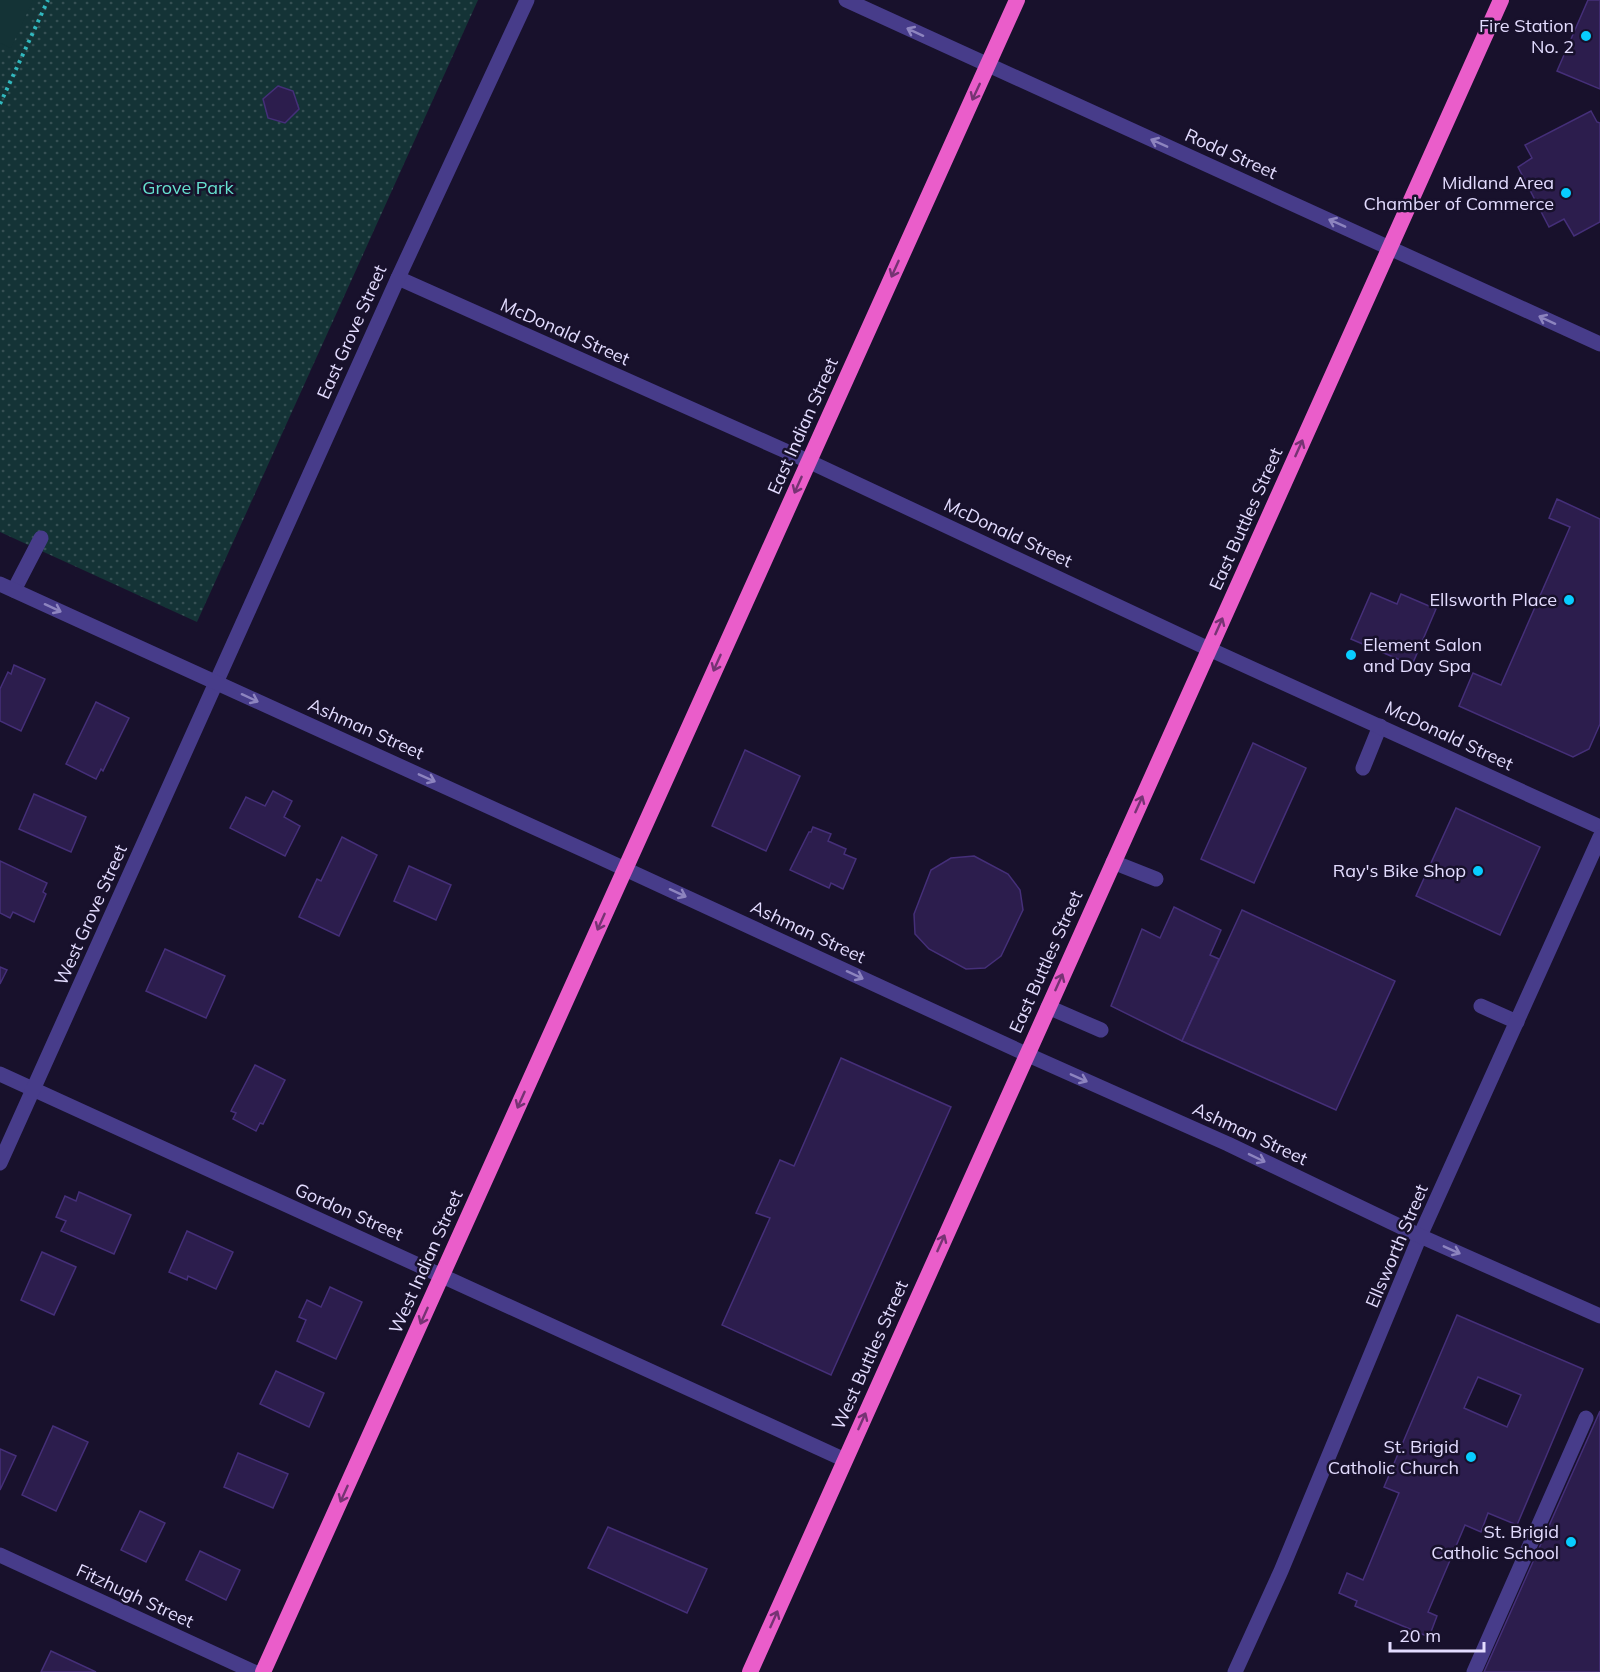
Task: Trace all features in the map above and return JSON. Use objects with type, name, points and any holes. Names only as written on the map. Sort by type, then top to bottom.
[{"type":"highway","name":"East Indian Street","points":[[624,868],[1017,0]]},
{"type":"highway","name":"East Buttles Street","points":[[1026,1054],[1501,0]]},
{"type":"highway","name":"West Indian Street","points":[[263,1672],[624,868]]},
{"type":"highway","name":"West Buttles Street","points":[[750,1672],[1026,1054]]},
{"type":"street","name":"East Grove Street","points":[[217,683],[398,278],[527,0]]},
{"type":"street","name":"Rodd Street","points":[[846,0],[1600,344]]},
{"type":"street","name":"McDonald Street","points":[[398,278],[808,461],[1209,649],[1600,827]]},
{"type":"street","points":[[14,590],[41,538]]},
{"type":"street","name":"Ashman Street","points":[[0,584],[1026,1054],[1228,1144],[1420,1236],[1600,1316]]},
{"type":"street","name":"West Grove Street","points":[[0,1163],[217,683]]},
{"type":"street","points":[[1363,768],[1380,726]]},
{"type":"street","name":"Ellsworth Street","points":[[1235,1672],[1294,1538],[1420,1236],[1600,837]]},
{"type":"street","points":[[1113,862],[1156,879]]},
{"type":"street","points":[[1048,1006],[1101,1030]]},
{"type":"street","points":[[1481,1006],[1517,1022]]},
{"type":"street","name":"Gordon Street","points":[[0,1074],[845,1460]]},
{"type":"street","points":[[1474,1672],[1586,1418]]},
{"type":"street","name":"Fitzhugh Street","points":[[0,1555],[254,1672]]},
{"type":"path","points":[[0,104],[48,0]]},
{"type":"green space","name":"Grove Park","points":[[0,0],[478,0],[197,622],[0,532]]},
{"type":"green space","points":[[0,0],[33,0],[11,48],[0,43]]},
{"type":"building","name":"Fire Station No. 2","points":[[1588,0],[1600,0],[1600,89],[1557,71]]},
{"type":"building","points":[[278,86],[293,91],[299,109],[285,123],[268,118],[263,99]]},
{"type":"building","name":"Midland Area Chamber of Commerce","points":[[1591,111],[1600,123],[1600,222],[1574,236],[1564,219],[1549,227],[1518,167],[1532,158],[1525,145]]},
{"type":"building","name":"Ellsworth Place","points":[[1557,499],[1600,519],[1600,724],[1589,749],[1573,757],[1459,706],[1473,673],[1501,685],[1570,527],[1549,518]]},
{"type":"building","points":[[1371,593],[1397,604],[1401,594],[1436,609],[1412,665],[1351,639]]},
{"type":"building","points":[[14,665],[45,679],[21,731],[0,721],[0,689],[8,672],[11,674]]},
{"type":"building","points":[[96,702],[129,718],[103,771],[101,769],[96,779],[66,764]]},
{"type":"building","points":[[1253,743],[1306,768],[1254,883],[1201,859]]},
{"type":"building","points":[[745,750],[800,776],[766,851],[712,826]]},
{"type":"building","points":[[273,791],[292,801],[284,817],[300,826],[285,856],[230,828],[246,797],[265,806]]},
{"type":"building","points":[[34,794],[86,817],[71,852],[19,829]]},
{"type":"building","name":"Ray's Bike Shop","points":[[1456,808],[1540,847],[1500,935],[1416,896]]},
{"type":"building","points":[[813,827],[831,834],[828,841],[846,849],[844,854],[856,859],[843,889],[831,883],[829,888],[790,870]]},
{"type":"building","points":[[342,837],[377,855],[339,936],[299,917],[317,879],[321,881]]},
{"type":"building","points":[[974,856],[1008,874],[1020,890],[1023,910],[1001,956],[985,968],[966,969],[929,949],[915,934],[914,914],[931,870],[951,858]]},
{"type":"building","points":[[0,861],[47,883],[43,892],[46,894],[34,922],[13,912],[10,918],[0,913]]},
{"type":"building","points":[[409,866],[451,885],[436,920],[394,901]]},
{"type":"building","points":[[1174,907],[1221,930],[1210,955],[1219,959],[1182,1041],[1111,1006],[1142,929],[1160,938]]},
{"type":"building","points":[[1242,910],[1395,981],[1336,1110],[1182,1041]]},
{"type":"building","points":[[165,949],[225,976],[206,1018],[146,991]]},
{"type":"building","points":[[0,967],[7,970],[0,984]]},
{"type":"building","points":[[841,1058],[951,1107],[831,1375],[722,1325],[770,1218],[756,1213],[780,1160],[794,1166]]},
{"type":"building","points":[[255,1065],[285,1080],[263,1124],[260,1123],[256,1131],[233,1119],[236,1113],[231,1111]]},
{"type":"building","points":[[79,1192],[131,1215],[114,1254],[61,1231],[66,1221],[56,1217],[65,1196],[76,1201]]},
{"type":"building","points":[[187,1231],[233,1252],[216,1289],[188,1276],[187,1280],[169,1272]]},
{"type":"building","points":[[42,1252],[76,1267],[54,1315],[21,1300]]},
{"type":"building","points":[[330,1287],[362,1302],[336,1359],[297,1341],[306,1320],[299,1317],[307,1300],[321,1307]]},
{"type":"building","name":"St. Brigid Catholic Church","points":[[1457,1315],[1583,1369],[1517,1525],[1488,1513],[1481,1532],[1465,1525],[1428,1612],[1437,1616],[1429,1637],[1355,1606],[1357,1601],[1339,1593],[1347,1573],[1363,1580],[1399,1493],[1384,1487]],"holes":[[[1478,1377],[1521,1395],[1507,1427],[1464,1408]]]},
{"type":"building","points":[[276,1371],[324,1393],[309,1427],[260,1404]]},
{"type":"building","name":"St. Brigid Catholic School","points":[[1600,1411],[1600,1672],[1484,1672]]},
{"type":"building","points":[[53,1426],[88,1442],[56,1511],[22,1495]]},
{"type":"building","points":[[0,1449],[16,1456],[0,1490]]},
{"type":"building","points":[[238,1453],[288,1474],[273,1508],[224,1487]]},
{"type":"building","points":[[140,1511],[165,1523],[146,1562],[121,1550]]},
{"type":"building","points":[[608,1527],[707,1569],[687,1613],[588,1568]]},
{"type":"building","points":[[200,1551],[240,1570],[226,1600],[186,1580]]},
{"type":"building","points":[[51,1651],[96,1672],[41,1672]]},
{"type":"place","name":"Fire Station No. 2","points":[[1586,36]]},
{"type":"place","name":"Midland Area Chamber of Commerce","points":[[1566,193]]},
{"type":"place","name":"Ellsworth Place","points":[[1569,600]]},
{"type":"place","name":"Element Salon and Day Spa","points":[[1351,655]]},
{"type":"place","name":"Ray's Bike Shop","points":[[1478,871]]},
{"type":"place","name":"St. Brigid Catholic Church","points":[[1471,1457]]},
{"type":"place","name":"St. Brigid Catholic School","points":[[1571,1542]]}]
